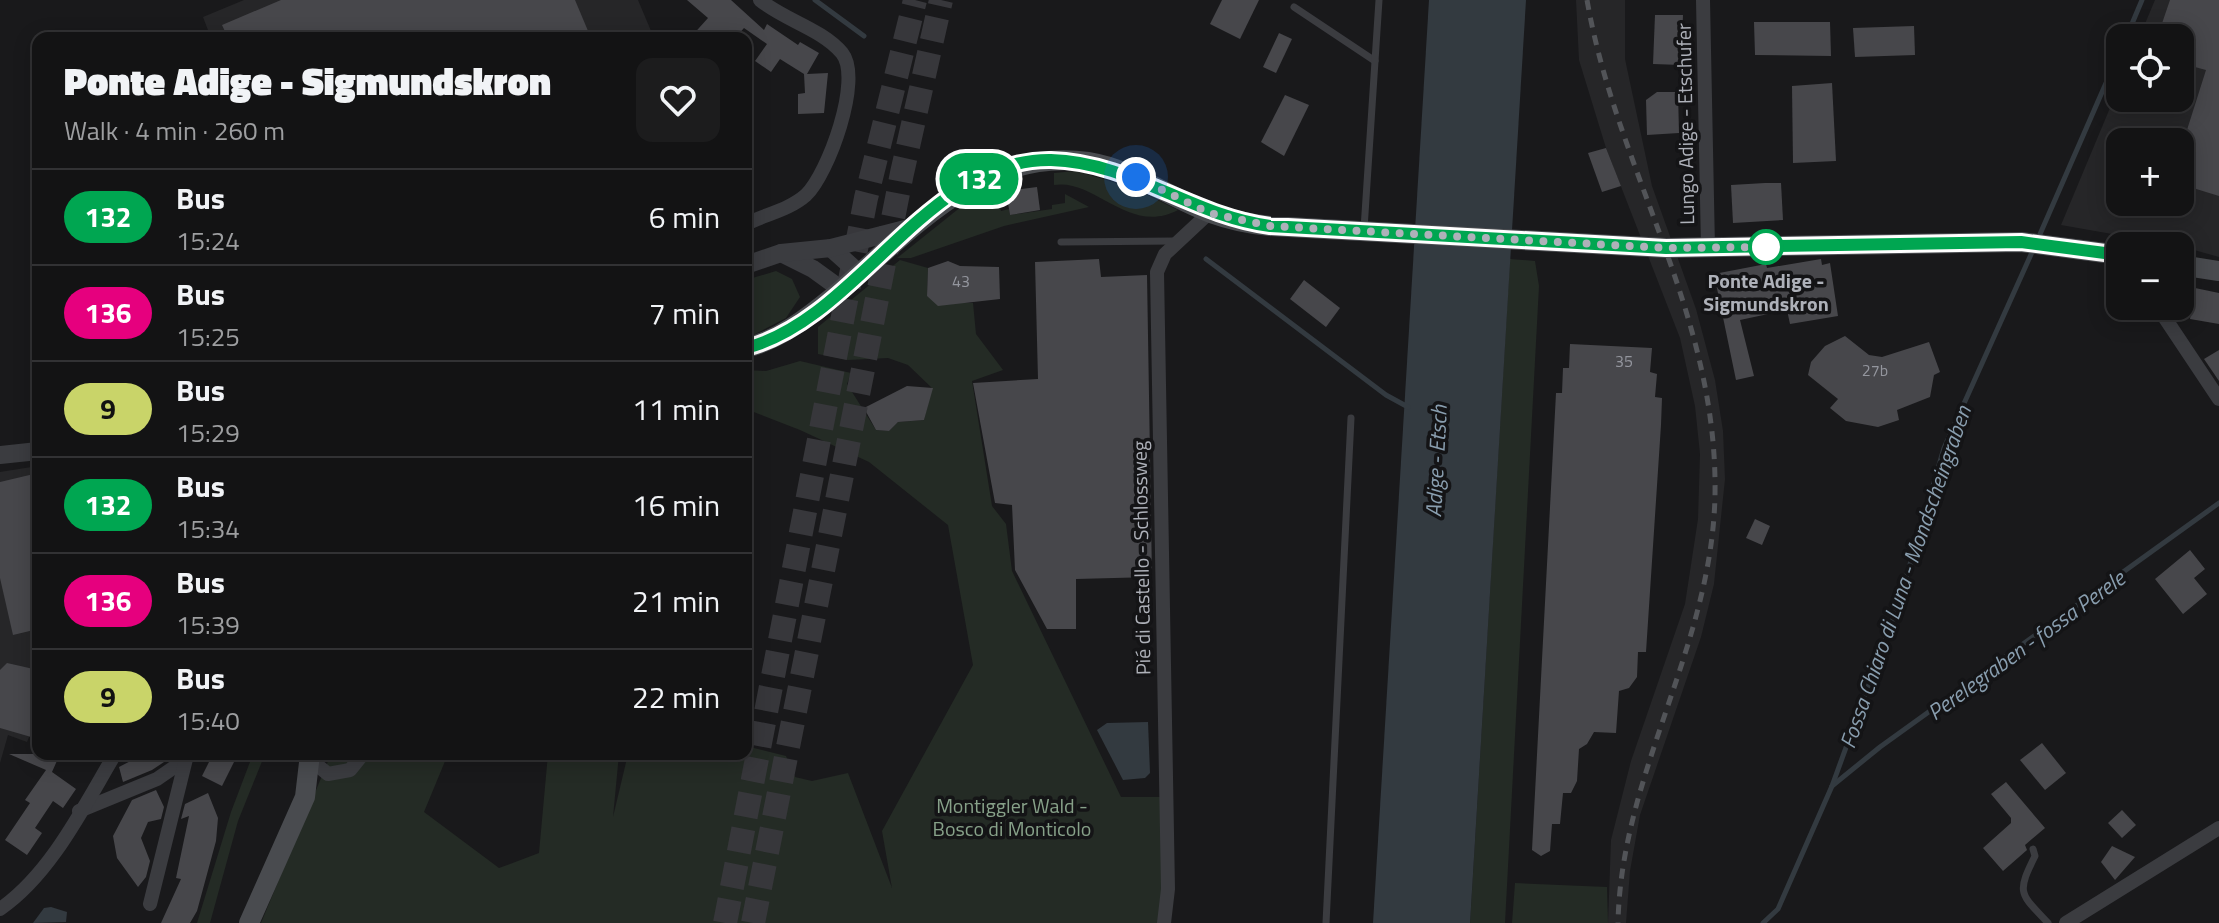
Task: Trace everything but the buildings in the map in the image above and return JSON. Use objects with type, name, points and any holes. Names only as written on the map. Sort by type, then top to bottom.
[{"type":"main road","points":[[752,346],[781,335],[818,309],[968,184],[1007,168],[1047,160],[1088,162],[1114,169],[1209,213],[1270,226],[1708,248],[2021,242],[2106,253]]},
{"type":"main road","points":[[2194,267],[2219,271]]},
{"type":"main road","points":[[249,923],[305,797],[311,760]]},
{"type":"street","points":[[752,222],[786,208],[806,195],[820,179],[850,91],[850,69],[843,54],[760,0]]},
{"type":"street","name":"Lungo Adige - Etschufer","points":[[1703,0],[1708,248]]},
{"type":"street","name":"Pié di Castello - Schlossweg","points":[[1164,923],[1168,889],[1157,272],[1165,254],[1209,213]]},
{"type":"street","points":[[752,263],[781,253],[831,248],[915,226]]},
{"type":"street","points":[[831,248],[860,274]]},
{"type":"street","points":[[781,253],[813,269],[842,290]]},
{"type":"street","points":[[813,269],[818,309]]},
{"type":"street","points":[[2166,320],[2219,399]]},
{"type":"street","points":[[0,455],[32,452]]},
{"type":"street","points":[[0,909],[25,887],[79,812],[111,760]]},
{"type":"street","points":[[79,812],[157,779],[184,760]]},
{"type":"street","points":[[150,904],[187,760]]},
{"type":"street","points":[[314,760],[328,774],[350,770],[358,760]]},
{"type":"street","points":[[2066,923],[2219,828]]},
{"type":"lane","points":[[1364,230],[1379,0]]},
{"type":"lane","points":[[1294,7],[1375,61]]},
{"type":"lane","points":[[1061,242],[1178,241]]},
{"type":"lane","points":[[1326,923],[1351,418]]},
{"type":"lane","points":[[2033,849],[2035,856],[2021,885],[2022,895],[2048,923]]},
{"type":"shaded area","points":[[244,0],[638,0],[651,32],[209,32],[203,17]]},
{"type":"shaded area","points":[[1576,0],[1625,0],[1625,59],[1652,186],[1696,309],[1715,380],[1723,431],[1725,479],[1714,584],[1701,637],[1640,815],[1630,871],[1626,923],[1608,923],[1611,840],[1631,761],[1685,604],[1698,519],[1700,454],[1695,406],[1680,338],[1606,148],[1579,60]]},
{"type":"shaded area","points":[[2155,0],[2219,0],[2219,257],[2194,250],[2194,232],[2106,233],[2061,225],[2108,112],[2194,112],[2194,24],[2145,24]]},
{"type":"shaded area","points":[[32,467],[32,730],[27,742],[8,735],[0,763],[0,472]]},
{"type":"green space","points":[[1076,171],[1133,188],[1178,210],[1160,216],[1144,216],[1128,212],[1084,190],[1069,185],[1054,185],[1054,173]]},
{"type":"green space","points":[[996,187],[1001,211],[1009,209],[1010,215],[1052,209],[1052,205],[1065,203],[1065,194],[1089,207],[1004,226],[911,258],[897,258],[967,202]]},
{"type":"green space","points":[[1510,259],[1535,261],[1539,286],[1505,923],[1470,923]]},
{"type":"green space","name":"Montiggler Wald - Bosco di Monticolo","points":[[900,260],[928,268],[927,296],[950,303],[973,303],[976,334],[1003,370],[972,381],[992,506],[1006,524],[1012,571],[1121,797],[1161,797],[1161,923],[261,923],[329,760],[446,760],[424,812],[499,868],[539,853],[547,760],[618,760],[613,817],[627,760],[752,760],[752,748],[786,756],[795,777],[812,781],[848,773],[892,888],[882,831],[973,665],[948,525],[869,462],[752,411],[752,370],[766,371],[800,361],[851,373],[847,384],[876,430],[889,431],[898,422],[924,420],[932,388],[908,365],[888,358],[848,360],[818,354],[818,327]]},
{"type":"green space","points":[[776,271],[792,279],[800,297],[786,318],[752,336],[752,278]]},
{"type":"green space","points":[[251,760],[263,760],[238,821],[210,923],[197,923],[231,812]]},
{"type":"green space","points":[[1515,883],[1607,887],[1608,923],[1512,923]]},
{"type":"water","name":"Adige - Etsch","points":[[1429,0],[1526,0],[1470,923],[1373,923]]},
{"type":"water","points":[[1148,722],[1150,773],[1145,778],[1123,780],[1097,730],[1107,723]]},
{"type":"water","points":[[44,908],[67,912],[66,922],[33,923]]},
{"type":"waterway","points":[[815,0],[864,36]]},
{"type":"waterway","name":"Fossa Chiaro di Luna - Mondscheingraben","points":[[2132,24],[2142,0]]},
{"type":"waterway","name":"Fossa Chiaro di Luna - Mondscheingraben","points":[[2037,241],[2106,83]]},
{"type":"waterway","name":"Fossa Chiaro di Luna - Mondscheingraben","points":[[1763,923],[1778,909],[1832,786],[1899,602],[1944,448],[2033,250]]},
{"type":"waterway","points":[[1206,259],[1386,395],[1408,407]]},
{"type":"waterway","name":"Perelegraben - fossa Perele","points":[[1832,786],[1880,747],[2219,503]]},
{"type":"tunnel","points":[[725,923],[866,198],[915,0]]},
{"type":"tunnel","points":[[753,923],[902,173],[941,0]]},
{"type":"railway","points":[[1587,0],[1601,63],[1684,304],[1700,365],[1712,429],[1715,495],[1710,551],[1699,605],[1634,814],[1623,868],[1618,923]]},
{"type":"bus line","name":"132","points":[[752,346],[797,325],[968,184],[1007,168],[1047,160],[1088,162],[1114,169],[1209,213],[1238,222],[1270,226],[1666,248],[2021,242],[2106,253]]},
{"type":"place","name":"Ponte Adige - Sigmundskron","points":[[1766,247]]},
{"type":"route","points":[[1136,177],[1209,213],[1238,222],[1270,226],[1666,248],[1766,247]]}]
